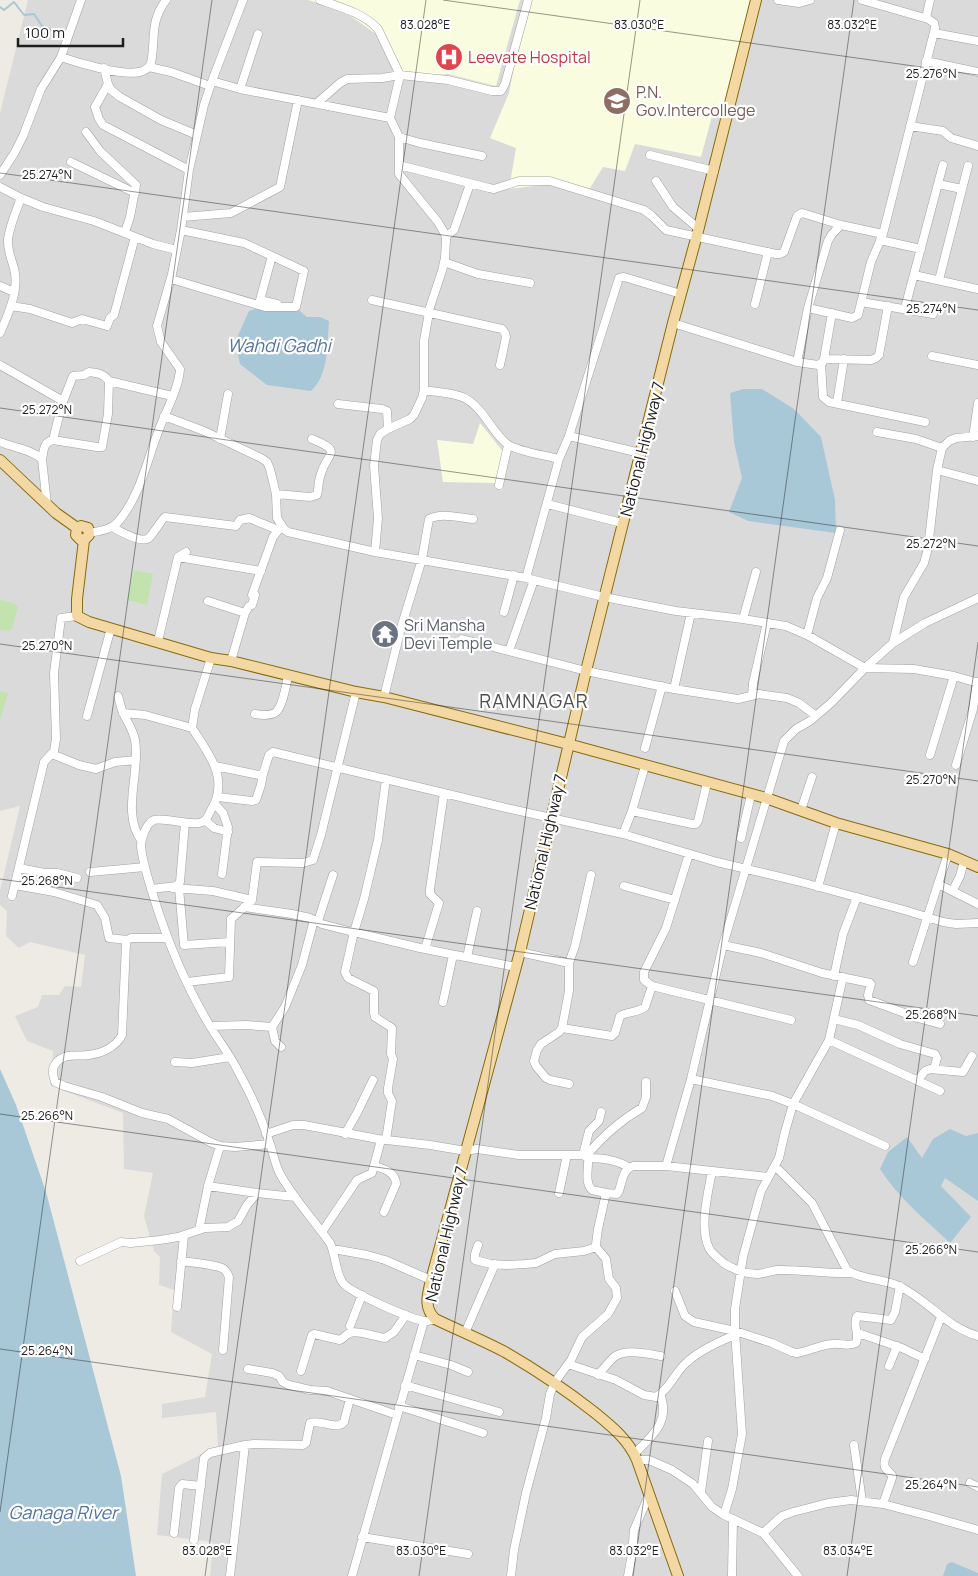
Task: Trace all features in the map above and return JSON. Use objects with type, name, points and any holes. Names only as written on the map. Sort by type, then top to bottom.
[{"type":"main road","name":"National Highway 7","points":[[678,1576],[636,1457],[630,1445],[613,1428],[555,1382],[510,1356],[435,1319],[427,1305],[432,1280],[520,952],[622,523],[714,171],[756,0]]},
{"type":"main road","points":[[0,460],[66,522],[77,528],[76,535],[80,540],[87,537]]},
{"type":"main road","points":[[87,537],[77,599],[77,616],[89,622],[211,658],[384,697],[568,744],[766,798],[836,823],[948,854],[978,867]]},
{"type":"street","points":[[0,175],[15,152],[42,89],[61,57],[81,0]]},
{"type":"street","points":[[61,57],[131,73],[144,71],[149,67],[152,57],[153,31],[158,15],[166,0]]},
{"type":"street","points":[[87,537],[117,524],[137,492],[178,383],[180,368],[161,342],[157,326],[171,279],[182,230],[189,170],[197,135],[211,84],[244,0]]},
{"type":"street","points":[[320,0],[343,8],[372,23],[378,29],[400,75],[390,118],[399,137],[398,165],[401,177],[438,222],[445,234],[444,262],[430,314],[424,350],[424,390],[422,398],[410,419],[380,434],[377,440],[374,466],[378,518],[375,552]]},
{"type":"street","points":[[316,104],[347,79],[382,78],[400,75],[448,80],[492,91],[501,91],[506,84],[528,0]]},
{"type":"street","points":[[778,0],[799,3],[810,0]]},
{"type":"street","points":[[808,308],[852,318],[856,318],[858,315],[871,262],[881,237],[935,28],[934,23],[926,18],[885,3],[862,0]]},
{"type":"street","points":[[926,18],[930,0]]},
{"type":"street","points":[[934,33],[978,41]]},
{"type":"street","points":[[240,89],[258,34]]},
{"type":"street","points":[[926,61],[978,72]]},
{"type":"street","points":[[149,67],[211,84],[390,118]]},
{"type":"street","points":[[104,68],[111,90],[161,120],[197,135]]},
{"type":"street","points":[[108,84],[95,107],[103,125],[189,170]]},
{"type":"street","points":[[183,217],[231,213],[280,187],[298,100]]},
{"type":"street","points":[[910,126],[943,130],[951,138],[978,146]]},
{"type":"street","points":[[86,132],[100,151],[135,183],[136,187],[130,217],[124,232]]},
{"type":"street","points":[[399,137],[482,156]]},
{"type":"street","points":[[650,155],[714,171]]},
{"type":"street","points":[[71,162],[135,193]]},
{"type":"street","points":[[398,165],[494,189],[519,181],[550,181],[644,210],[666,230],[698,232],[780,254],[784,252],[798,214],[802,213],[921,249]]},
{"type":"street","points":[[905,308],[943,165]]},
{"type":"street","points":[[939,280],[968,166]]},
{"type":"street","points":[[656,181],[673,207],[698,232]]},
{"type":"street","points":[[445,234],[449,234],[454,230],[470,184]]},
{"type":"street","points":[[938,184],[962,189]]},
{"type":"street","points":[[0,187],[21,198],[58,212],[177,250]]},
{"type":"street","points":[[0,333],[14,297],[15,272],[10,258],[8,240],[21,198]]},
{"type":"street","points":[[797,362],[808,308],[828,242],[832,234],[841,225]]},
{"type":"street","points":[[171,279],[265,308],[296,307],[304,271],[244,243],[182,230]]},
{"type":"street","points":[[11,306],[30,309],[72,323],[82,319],[107,326],[110,318],[114,315],[135,237]]},
{"type":"street","points":[[754,304],[768,252]]},
{"type":"street","points":[[272,256],[260,300],[288,307]]},
{"type":"street","points":[[444,262],[478,274],[530,283]]},
{"type":"street","points":[[914,275],[978,289]]},
{"type":"street","points":[[509,651],[530,579],[559,459],[616,284],[619,278],[624,277],[681,294]]},
{"type":"street","points":[[0,286],[14,292]]},
{"type":"street","points":[[372,300],[502,329],[506,337],[500,365]]},
{"type":"street","points":[[861,302],[933,314]]},
{"type":"street","points":[[674,323],[797,362],[844,359],[871,360],[879,355],[888,306]]},
{"type":"street","points":[[832,313],[822,361],[823,397],[829,402],[924,422]]},
{"type":"street","points":[[932,356],[978,365]]},
{"type":"street","points":[[837,403],[844,359]]},
{"type":"street","points":[[0,365],[63,400]]},
{"type":"street","points":[[52,440],[63,400],[74,375],[84,375],[90,372],[99,373],[109,381],[172,396]]},
{"type":"street","points":[[48,505],[42,459],[44,446],[48,441],[52,440],[102,448],[108,414],[109,381]]},
{"type":"street","points":[[424,390],[468,398],[482,412],[508,445],[559,459]]},
{"type":"street","points":[[220,438],[228,394]]},
{"type":"street","points":[[338,404],[387,411],[388,429]]},
{"type":"street","points":[[893,642],[904,596],[924,563],[928,548],[942,448],[949,441],[956,438],[976,437],[978,404]]},
{"type":"street","points":[[164,416],[220,438],[267,462],[276,494],[277,518],[280,528]]},
{"type":"street","points":[[877,432],[916,439],[942,448]]},
{"type":"street","points":[[568,436],[640,453]]},
{"type":"street","points":[[276,494],[310,497],[317,495],[320,475],[330,458],[331,452],[325,444],[312,439]]},
{"type":"street","points":[[0,442],[29,451],[42,459]]},
{"type":"street","points":[[498,485],[508,445]]},
{"type":"street","points":[[938,470],[978,481]]},
{"type":"street","points":[[547,504],[622,523]]},
{"type":"street","points":[[384,697],[401,628],[422,559],[429,519],[433,516],[441,516],[473,520]]},
{"type":"street","points":[[112,527],[144,540],[151,536],[165,517],[236,526],[240,520],[249,518],[288,532],[375,552],[530,579],[604,597],[676,611],[786,626],[806,634],[865,668],[914,669],[954,676],[977,683],[973,709],[956,765]]},
{"type":"street","points":[[231,661],[245,613],[249,606],[252,605],[254,595],[252,595],[273,538],[280,528]]},
{"type":"street","points":[[806,634],[817,598],[827,578],[840,530]]},
{"type":"street","points":[[158,642],[178,557],[186,552]]},
{"type":"street","points":[[178,557],[261,571]]},
{"type":"street","points":[[743,619],[756,572]]},
{"type":"street","points":[[504,612],[514,576]]},
{"type":"street","points":[[666,1166],[691,1078],[723,945],[784,741],[796,729],[831,703],[893,642],[925,623],[978,598]]},
{"type":"street","points":[[208,601],[245,613]]},
{"type":"street","points":[[674,689],[691,612]]},
{"type":"street","points":[[12,896],[44,762],[54,751],[56,729],[54,673],[61,618],[77,616]]},
{"type":"street","points":[[752,696],[753,683],[767,623]]},
{"type":"street","points":[[87,716],[111,628]]},
{"type":"street","points":[[462,639],[586,671],[674,689],[738,700],[759,694],[787,698],[799,703],[816,716]]},
{"type":"street","points":[[211,658],[192,728],[215,766],[218,781],[217,800],[227,822],[228,832],[222,874]]},
{"type":"street","points":[[255,714],[272,714],[277,712],[288,676]]},
{"type":"street","points":[[930,755],[954,676]]},
{"type":"street","points":[[645,748],[662,686]]},
{"type":"street","points":[[187,982],[229,977],[231,919],[252,900],[257,862],[303,863],[313,860],[321,835],[356,692]]},
{"type":"street","points":[[118,696],[135,740],[136,760],[132,798],[135,829],[141,840],[145,867],[167,938],[210,1026],[249,1092],[270,1144],[277,1168],[295,1197],[333,1249],[340,1277],[348,1288],[406,1315],[424,1321],[435,1319]]},
{"type":"street","points":[[123,713],[145,715],[192,728]]},
{"type":"street","points":[[217,800],[252,802],[256,800],[269,755],[274,752],[623,834],[689,854],[856,897],[949,924],[978,923]]},
{"type":"street","points":[[52,754],[79,766],[96,769],[115,762],[136,760]]},
{"type":"street","points":[[215,766],[263,774]]},
{"type":"street","points":[[623,834],[645,766]]},
{"type":"street","points":[[801,810],[812,777]]},
{"type":"street","points":[[322,1232],[357,1180],[372,1173],[383,1140],[392,1101],[388,1088],[393,1059],[391,1054],[392,1028],[375,1016],[374,991],[348,978],[345,972],[378,840],[386,779]]},
{"type":"street","points":[[632,811],[696,824],[707,783]]},
{"type":"street","points":[[424,949],[439,902],[430,894],[430,889],[444,793]]},
{"type":"street","points":[[741,838],[751,794]]},
{"type":"street","points":[[141,840],[148,824],[153,820],[197,823],[205,820],[217,800]]},
{"type":"street","points":[[205,820],[214,828],[228,832]]},
{"type":"street","points":[[185,823],[180,882],[176,888],[184,945],[230,942]]},
{"type":"street","points":[[818,887],[836,823]]},
{"type":"street","points":[[689,854],[662,936],[644,972],[644,980],[652,986],[791,1020]]},
{"type":"street","points":[[913,962],[948,854]]},
{"type":"street","points":[[953,890],[960,876],[964,861]]},
{"type":"street","points":[[90,872],[145,867]]},
{"type":"street","points":[[19,868],[57,873],[77,878]]},
{"type":"street","points":[[281,1047],[275,1041],[272,1027],[285,1007],[302,965],[333,875]]},
{"type":"street","points":[[569,1084],[546,1078],[534,1061],[541,1044],[562,1028],[569,991],[569,964],[591,876]]},
{"type":"street","points":[[938,884],[978,904]]},
{"type":"street","points":[[15,885],[54,892],[97,904],[105,918],[109,938],[128,940],[130,938],[167,938]]},
{"type":"street","points":[[624,886],[675,900]]},
{"type":"street","points":[[151,889],[176,888],[213,891],[252,900]]},
{"type":"street","points":[[724,1515],[732,1489],[742,1434],[735,1333],[735,1309],[740,1271],[756,1206],[761,1191],[779,1158],[793,1104],[829,1040],[834,1019],[842,934],[856,897]]},
{"type":"street","points":[[244,907],[279,911],[424,949],[516,967]]},
{"type":"street","points":[[467,957],[477,911]]},
{"type":"street","points":[[128,940],[126,944],[122,1035],[115,1045],[107,1050],[87,1056],[71,1055],[59,1058],[53,1066],[55,1082],[102,1097],[142,1113],[168,1119],[220,1146],[235,1147],[270,1144]]},
{"type":"street","points":[[723,945],[760,954],[808,970],[870,983],[871,987],[868,998],[874,1003],[940,1024]]},
{"type":"street","points":[[520,952],[569,964]]},
{"type":"street","points":[[443,1002],[453,954]]},
{"type":"street","points":[[562,1028],[612,1036],[615,1033],[620,1016],[629,1012],[640,1011],[646,1007],[652,986]]},
{"type":"street","points":[[834,1019],[858,1025],[900,1044],[935,1054],[937,1058],[934,1069]]},
{"type":"street","points":[[210,1026],[246,1025],[272,1027]]},
{"type":"street","points":[[829,1040],[940,1091]]},
{"type":"street","points":[[917,1081],[925,1071],[934,1069],[963,1072],[972,1056]]},
{"type":"street","points":[[176,1062],[192,1063],[230,1057]]},
{"type":"street","points":[[691,1078],[772,1096],[885,1146]]},
{"type":"street","points":[[345,1134],[358,1113],[373,1080]]},
{"type":"street","points":[[586,1156],[596,1143],[625,1118],[642,1108],[646,1097],[646,1082]]},
{"type":"street","points":[[601,1112],[599,1121],[589,1131],[586,1156],[588,1185],[592,1190],[617,1194],[624,1174],[628,1168],[634,1166],[666,1166],[768,1177]]},
{"type":"street","points":[[266,1134],[298,1125],[383,1140],[466,1151],[477,1149],[519,1155],[567,1154],[586,1156],[618,1162],[628,1168]]},
{"type":"street","points":[[199,1230],[208,1186],[220,1146]]},
{"type":"street","points":[[559,1193],[567,1154]]},
{"type":"street","points":[[375,1166],[390,1172],[396,1181],[384,1212]]},
{"type":"street","points":[[775,1166],[812,1203],[850,1273]]},
{"type":"street","points":[[712,1171],[705,1220],[707,1244],[716,1256],[733,1268],[760,1274],[779,1270],[850,1273],[884,1280],[914,1294],[941,1317],[962,1330],[978,1336]]},
{"type":"street","points":[[208,1186],[295,1197]]},
{"type":"street","points":[[80,1260],[121,1242],[131,1243],[160,1240],[199,1230],[228,1227],[238,1221],[247,1205],[257,1193]]},
{"type":"street","points":[[511,1576],[514,1550],[546,1418],[548,1400],[555,1382],[568,1364],[582,1337],[608,1314],[617,1298],[616,1288],[609,1279],[606,1260],[596,1247],[606,1193]]},
{"type":"street","points":[[178,1307],[184,1235]]},
{"type":"street","points":[[478,1245],[475,1260],[506,1265],[536,1262],[554,1254],[577,1252],[596,1247]]},
{"type":"street","points":[[333,1249],[385,1260],[432,1280]]},
{"type":"street","points":[[181,1261],[224,1269],[229,1276],[223,1350]]},
{"type":"street","points":[[465,1333],[495,1264]]},
{"type":"street","points":[[675,1291],[681,1308],[689,1320],[772,1343],[797,1353],[826,1345],[852,1345],[857,1340],[858,1333],[855,1322],[857,1316],[891,1320],[900,1286]]},
{"type":"street","points":[[350,1326],[362,1295]]},
{"type":"street","points":[[301,1372],[312,1335],[343,1340],[350,1333],[355,1332],[385,1338],[394,1332],[406,1315]]},
{"type":"street","points":[[882,1504],[892,1478],[892,1475],[885,1469],[885,1459],[941,1317]]},
{"type":"street","points":[[352,1576],[424,1321]]},
{"type":"street","points":[[568,1364],[624,1383],[644,1395],[656,1397],[667,1388],[675,1375],[687,1362],[735,1333]]},
{"type":"street","points":[[858,1333],[897,1346],[924,1359]]},
{"type":"street","points":[[889,1366],[897,1346]]},
{"type":"street","points":[[598,1375],[620,1354],[661,1356]]},
{"type":"street","points":[[414,1355],[452,1365],[468,1372]]},
{"type":"street","points":[[248,1369],[276,1374],[289,1385],[310,1390],[327,1391],[397,1415]]},
{"type":"street","points":[[405,1385],[499,1412]]},
{"type":"street","points":[[660,1394],[664,1407],[659,1427],[636,1457],[664,1465],[684,1477],[701,1492],[712,1507],[724,1515],[763,1533],[798,1576]]},
{"type":"street","points":[[194,1540],[204,1458],[206,1456],[215,1451],[254,1444],[303,1446],[306,1443],[310,1423],[342,1425],[350,1399]]},
{"type":"street","points":[[399,1406],[483,1433]]},
{"type":"street","points":[[701,1492],[708,1441]]},
{"type":"street","points":[[230,1576],[245,1445]]},
{"type":"street","points":[[854,1445],[862,1501]]},
{"type":"street","points":[[174,1533],[180,1486],[182,1484],[201,1486]]},
{"type":"street","points":[[628,1576],[634,1530],[649,1495]]},
{"type":"street","points":[[763,1533],[782,1516],[828,1503],[851,1500],[882,1504],[977,1530],[978,1521]]},
{"type":"street","points":[[732,1576],[733,1519]]},
{"type":"street","points":[[362,1537],[468,1554]]},
{"type":"shaded area","name":"RAMNAGAR","points":[[28,0],[978,0],[978,1576],[210,1576],[213,1542],[157,1535],[162,1474],[218,1446],[216,1412],[162,1418],[162,1404],[205,1397],[212,1354],[171,1332],[174,1290],[159,1285],[160,1257],[154,1251],[144,1216],[153,1173],[124,1169],[123,1113],[51,1086],[53,1051],[27,1041],[15,1016],[38,1007],[42,995],[59,995],[65,986],[81,987],[85,955],[30,942],[19,948],[6,936],[7,911],[0,905],[0,891],[20,806],[0,811],[0,113]]},
{"type":"shaded area","name":"Leevate Hospital","points":[[308,0],[520,0],[496,86],[448,74],[404,78],[386,41],[342,10]]},
{"type":"shaded area","name":"P.N. Gov.Intercollege","points":[[528,0],[755,0],[725,114],[714,109],[701,157],[635,144],[625,171],[603,167],[590,188],[551,184],[509,189],[516,148],[490,138],[509,93]]},
{"type":"shaded area","points":[[480,423],[505,454],[495,483],[443,482],[437,440],[473,444]]},
{"type":"green space","points":[[134,570],[153,574],[147,605],[127,600]]},
{"type":"green space","points":[[0,600],[13,603],[18,607],[12,629],[9,631],[0,630]]},
{"type":"green space","points":[[0,691],[8,693],[0,720]]},
{"type":"water","name":"Wahdi Gadhi","points":[[271,304],[295,307],[307,317],[320,317],[329,321],[324,368],[321,377],[311,391],[267,385],[240,364],[235,342],[249,311]]},
{"type":"water","points":[[743,389],[762,389],[794,409],[821,437],[835,500],[836,533],[748,521],[729,512],[742,478],[734,442],[730,393]]},
{"type":"water","name":"Ganaga River","points":[[0,1069],[16,1105],[46,1192],[121,1476],[136,1576],[0,1576]]},
{"type":"water","points":[[950,1129],[966,1136],[978,1133],[978,1201],[945,1178],[941,1186],[971,1217],[950,1243],[895,1190],[880,1169],[888,1152],[907,1137],[922,1158],[933,1139]]},
{"type":"water","points":[[952,1562],[978,1573],[978,1576],[943,1576],[947,1564]]},
{"type":"waterway","name":"RAMNAGAR","points":[[0,7],[4,10],[14,2],[24,15],[34,14],[42,26],[55,31]]},
{"type":"place","name":"Leevate Hospital","points":[[449,57]]},
{"type":"place","name":"P.N. Gov.Intercollege","points":[[617,101]]},
{"type":"place","name":"Sri Mansha Devi Temple","points":[[385,634]]},
{"type":"district","name":"RAMNAGAR","points":[[534,701]]}]
